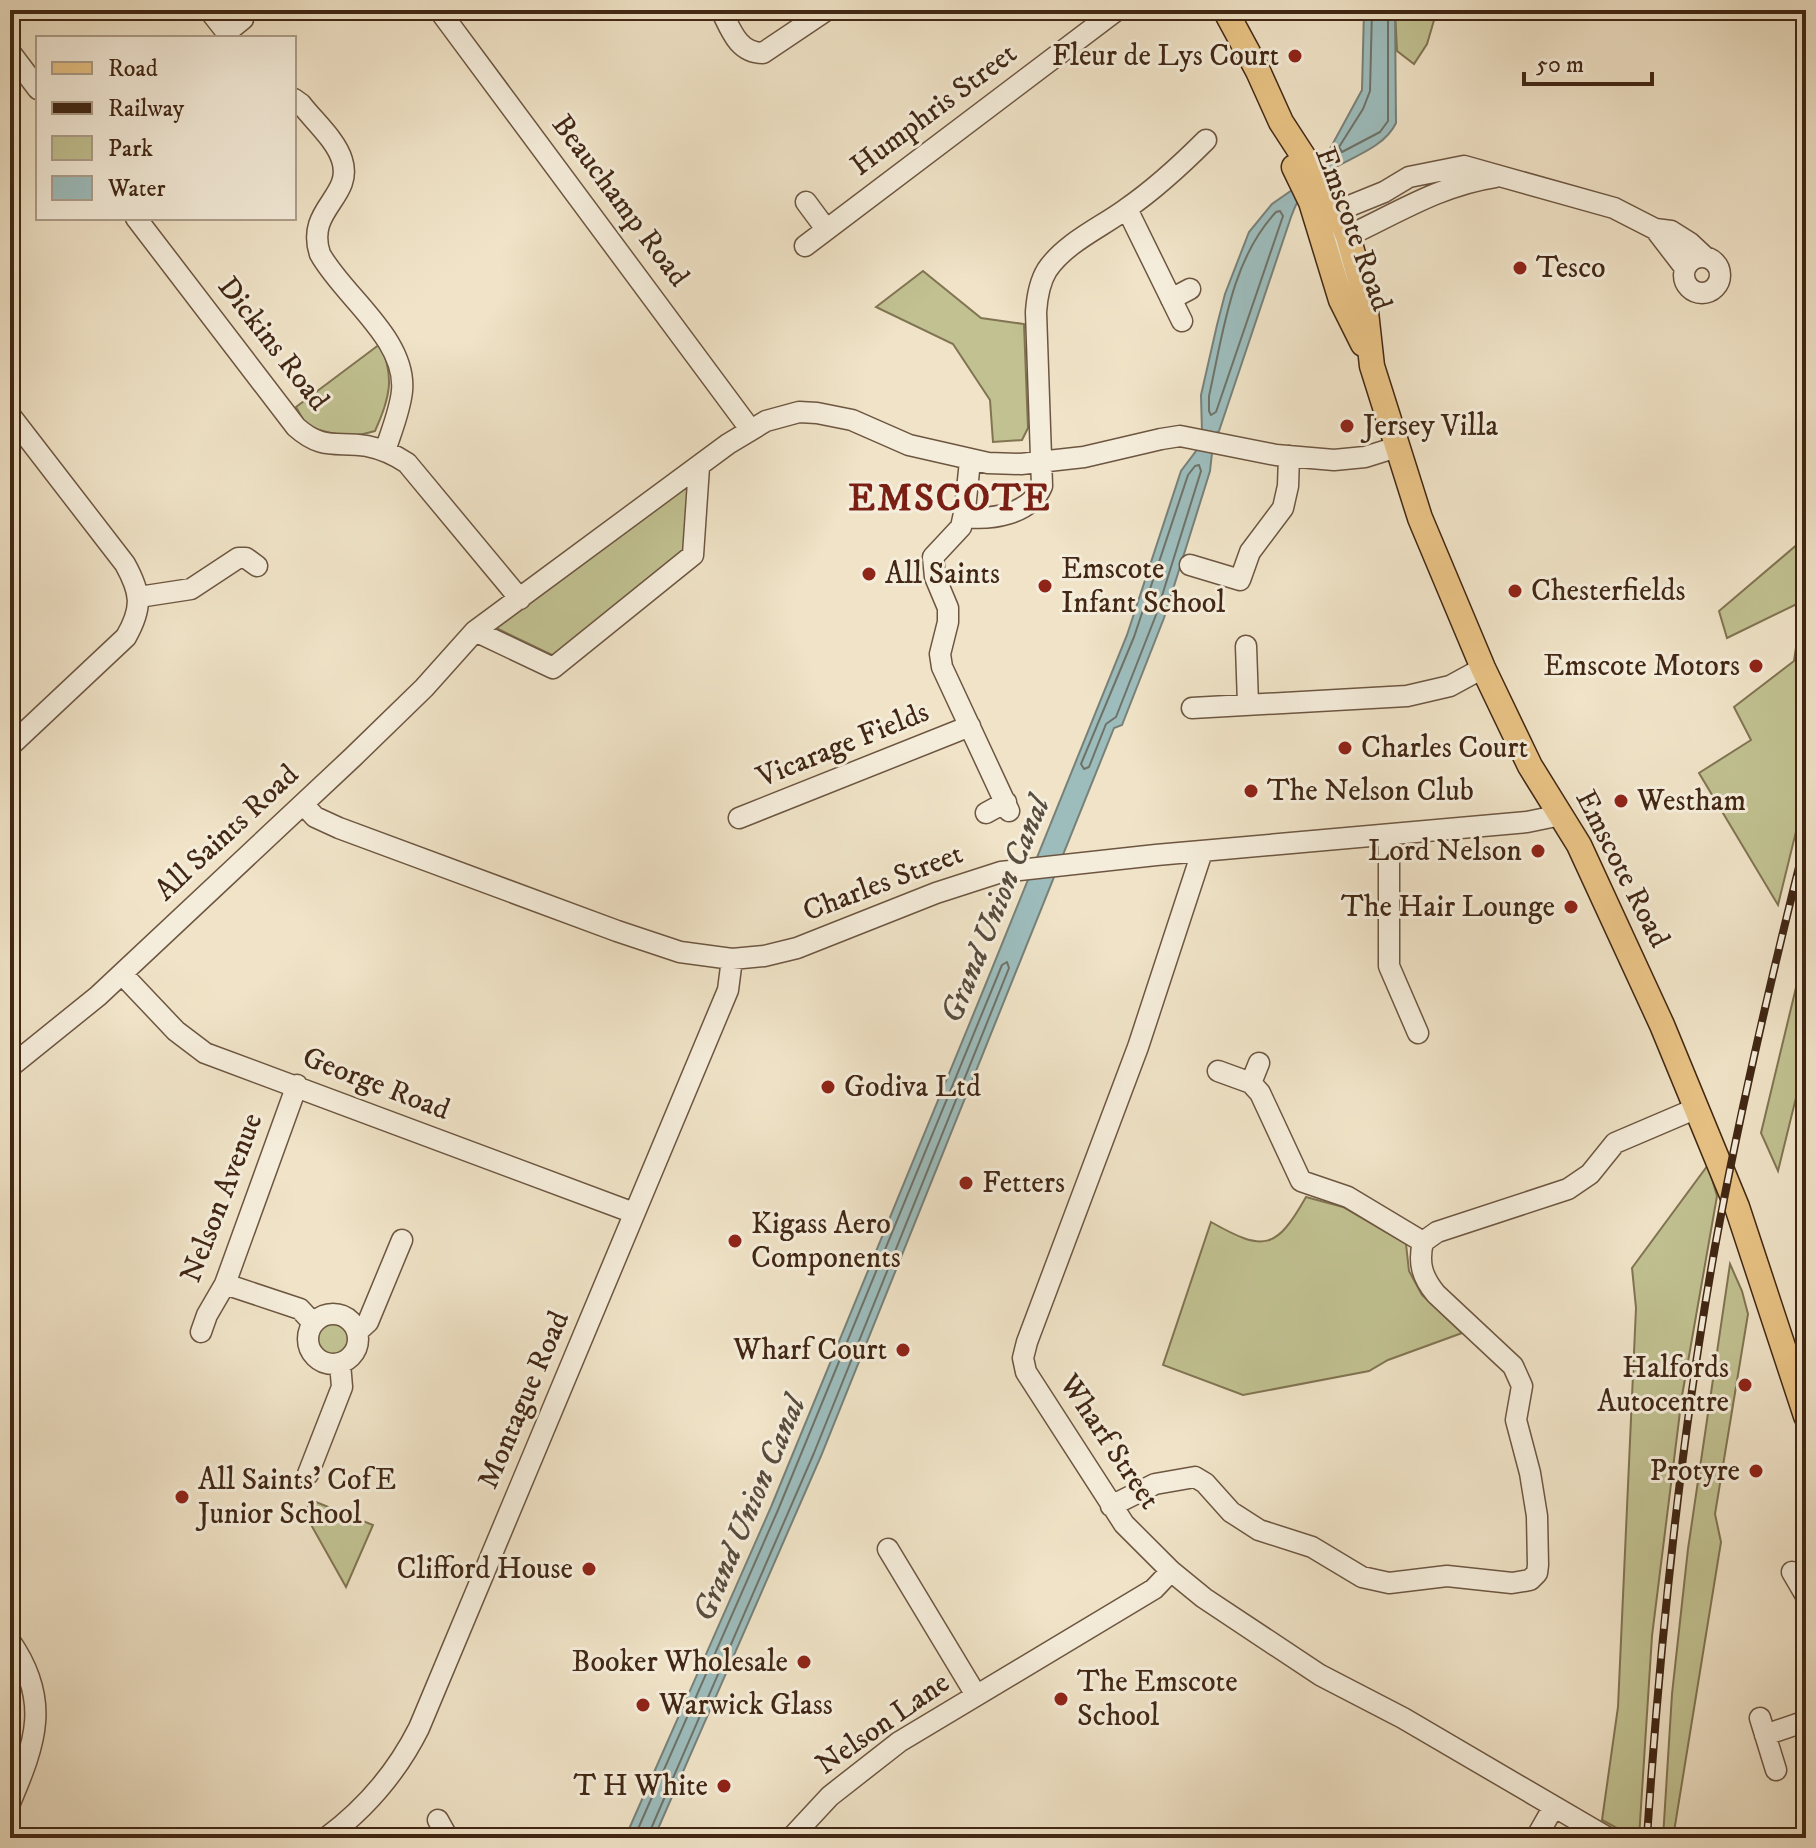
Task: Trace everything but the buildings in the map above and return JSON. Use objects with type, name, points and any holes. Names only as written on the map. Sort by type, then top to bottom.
[{"type":"main road","name":"Emscote Road","points":[[1225,10],[1258,71],[1313,193],[1341,300],[1369,356],[1420,518],[1483,668],[1530,766],[1579,845],[1636,964],[1697,1108],[1737,1207],[1802,1388],[1806,1416]]},
{"type":"main road","name":"Emscote Road","points":[[1313,193],[1340,225],[1364,294],[1369,356]]},
{"type":"street","points":[[209,10],[229,35],[243,19]]},
{"type":"street","name":"Beauchamp Road","points":[[439,10],[750,429]]},
{"type":"street","points":[[721,10],[740,45],[752,52],[763,53],[827,10]]},
{"type":"street","name":"Humphris Street","points":[[805,246],[1117,10]]},
{"type":"street","points":[[10,52],[36,86]]},
{"type":"street","points":[[296,100],[335,148],[343,164],[342,184],[318,224],[316,238],[320,254],[392,347],[401,366],[402,393],[385,451]]},
{"type":"street","points":[[970,461],[964,517],[995,518],[1033,499],[1042,486],[1036,312],[1040,285],[1048,269],[1060,256],[1127,209],[1179,167],[1206,140]]},
{"type":"street","points":[[1353,324],[1340,225],[1418,173],[1464,166],[1606,205],[1655,229],[1671,231],[1715,263],[1720,273],[1718,284],[1710,291],[1699,293],[1689,288],[1684,278],[1685,268],[1693,259],[1705,257]]},
{"type":"street","points":[[806,202],[826,229]]},
{"type":"street","points":[[1127,209],[1181,294],[1182,321]]},
{"type":"street","name":"Dickins Road","points":[[138,220],[304,434],[329,446],[359,445],[385,451],[416,471],[520,599]]},
{"type":"street","points":[[1655,229],[1685,268]]},
{"type":"street","name":"All Saints Road","points":[[10,1067],[71,1020],[122,974],[394,718],[475,631],[750,429],[780,415],[817,413],[852,420],[898,441],[970,461],[1021,464],[1084,457],[1180,436],[1289,456],[1352,460],[1397,447]]},
{"type":"street","points":[[10,415],[125,564],[139,597],[136,617],[126,637],[10,746]]},
{"type":"street","points":[[1190,565],[1240,580],[1250,552],[1283,508],[1288,486],[1289,456]]},
{"type":"street","points":[[475,631],[553,668],[693,555],[699,467]]},
{"type":"street","name":"Vicarage Fields","points":[[964,517],[954,537],[937,551],[932,567],[948,608],[941,660],[1007,806],[986,813]]},
{"type":"street","points":[[139,597],[191,589],[238,558],[246,558],[257,566]]},
{"type":"street","points":[[1246,646],[1248,704]]},
{"type":"street","points":[[1192,708],[1407,696],[1450,686],[1483,668]]},
{"type":"street","name":"Vicarage Fields","points":[[739,818],[970,726]]},
{"type":"street","name":"Charles Street","points":[[303,804],[315,817],[339,828],[617,931],[680,952],[732,959],[797,948],[963,883],[1014,870],[1527,822],[1561,815]]},
{"type":"street","points":[[1389,835],[1389,966],[1419,1033]]},
{"type":"street","name":"Wharf Street","points":[[1202,852],[1138,1047],[1023,1358],[1026,1372],[1124,1524],[1171,1571],[1217,1607],[1320,1675],[1403,1718],[1608,1838]]},
{"type":"street","name":"Montague Road","points":[[326,1838],[347,1822],[380,1787],[409,1748],[419,1728],[728,990],[732,959]]},
{"type":"street","name":"George Road","points":[[122,974],[176,1031],[199,1049],[634,1213]]},
{"type":"street","points":[[1251,1083],[1259,1063]]},
{"type":"street","points":[[1218,1071],[1251,1083],[1267,1106],[1301,1181],[1348,1197],[1423,1242]]},
{"type":"street","name":"Nelson Avenue","points":[[201,1332],[225,1284],[297,1085]]},
{"type":"street","points":[[1111,1506],[1155,1484],[1195,1477],[1205,1483],[1231,1512],[1259,1530],[1312,1547],[1370,1579],[1399,1582],[1454,1575],[1512,1583],[1530,1580],[1537,1573],[1539,1543],[1534,1488],[1516,1420],[1521,1395],[1520,1378],[1513,1366],[1425,1280],[1420,1260],[1423,1242],[1437,1232],[1568,1189],[1590,1174],[1615,1143],[1697,1108]]},
{"type":"street","points":[[357,1332],[368,1322],[402,1240]]},
{"type":"street","points":[[225,1284],[300,1309],[313,1323]]},
{"type":"street","points":[[330,1314],[347,1319],[357,1332],[359,1342],[353,1355],[340,1363],[328,1363],[313,1353],[308,1341],[313,1323],[330,1314]]},
{"type":"street","points":[[308,1474],[342,1387],[340,1363]]},
{"type":"street","name":"Nelson Lane","points":[[888,1549],[976,1695]]},
{"type":"street","name":"Nelson Lane","points":[[791,1838],[830,1796],[899,1742],[1144,1595],[1171,1571]]},
{"type":"street","points":[[1792,1572],[1801,1602]]},
{"type":"street","points":[[10,1641],[28,1673],[35,1717],[31,1752],[10,1803]]},
{"type":"street","points":[[1776,1770],[1763,1726],[1806,1721]]},
{"type":"street","points":[[1536,1838],[1553,1808]]},
{"type":"green space","points":[[1395,10],[1437,10],[1427,44],[1414,64],[1397,51]]},
{"type":"green space","points":[[923,271],[981,318],[1024,324],[1028,428],[1022,440],[993,442],[990,400],[953,344],[876,307]]},
{"type":"green space","points":[[380,344],[388,367],[389,388],[375,431],[340,435],[306,425],[296,407]]},
{"type":"green space","points":[[691,483],[688,548],[554,656],[496,628]]},
{"type":"green space","points":[[1806,537],[1806,791],[1778,905],[1699,773],[1751,740],[1734,707],[1794,661],[1803,601],[1727,638],[1719,611]]},
{"type":"green space","points":[[1806,946],[1806,1057],[1778,1171],[1761,1133]]},
{"type":"green space","points":[[1708,1165],[1717,1196],[1682,1396],[1652,1636],[1639,1838],[1635,1838],[1602,1820],[1618,1707],[1636,1308],[1632,1268]]},
{"type":"green space","points":[[1306,1197],[1343,1207],[1406,1244],[1409,1271],[1422,1295],[1462,1333],[1388,1360],[1369,1371],[1243,1395],[1163,1365],[1211,1222],[1244,1238],[1267,1241],[1286,1227]]},
{"type":"green space","points":[[1730,1264],[1748,1314],[1715,1514],[1721,1542],[1673,1838],[1663,1838],[1672,1694],[1688,1549]]},
{"type":"green space","points":[[333,1321],[346,1326],[351,1339],[346,1352],[333,1357],[320,1352],[315,1339],[320,1326]]},
{"type":"green space","points":[[311,1500],[373,1525],[346,1587],[305,1514]]},
{"type":"water","name":"Grand Union Canal","points":[[1364,10],[1395,10],[1396,123],[1378,144],[1311,183],[1296,205],[1219,431],[1214,435],[1210,471],[1164,618],[1122,725],[1114,728],[821,1456],[654,1838],[625,1838],[771,1507],[1127,635],[1181,471],[1196,451],[1202,432],[1201,395],[1217,325],[1225,294],[1249,232],[1272,204],[1292,190],[1325,158],[1362,90]]},
{"type":"railway","points":[[1647,1838],[1658,1690],[1691,1394],[1746,1093],[1806,839]]},
{"type":"place","name":"Fleur de Lys Court","points":[[1295,56]]},
{"type":"place","name":"Tesco","points":[[1520,268]]},
{"type":"place","name":"Jersey Villa","points":[[1347,426]]},
{"type":"place","name":"All Saints","points":[[869,574]]},
{"type":"place","name":"Emscote Infant School","points":[[1045,586]]},
{"type":"place","name":"Chesterfields","points":[[1515,591]]},
{"type":"place","name":"Emscote Motors","points":[[1756,666]]},
{"type":"place","name":"Charles Court","points":[[1345,748]]},
{"type":"place","name":"The Nelson Club","points":[[1251,791]]},
{"type":"place","name":"Westham","points":[[1621,801]]},
{"type":"place","name":"Lord Nelson","points":[[1538,851]]},
{"type":"place","name":"The Hair Lounge","points":[[1571,907]]},
{"type":"place","name":"Godiva Ltd","points":[[828,1087]]},
{"type":"place","name":"Fetters","points":[[966,1183]]},
{"type":"place","name":"Kigass Aero Components","points":[[735,1241]]},
{"type":"place","name":"Wharf Court","points":[[903,1350]]},
{"type":"place","name":"Halfords Autocentre","points":[[1745,1385]]},
{"type":"place","name":"Protyre","points":[[1756,1471]]},
{"type":"place","name":"All Saints' CofE Junior School","points":[[182,1497]]},
{"type":"place","name":"Clifford House","points":[[589,1569]]},
{"type":"place","name":"Booker Wholesale","points":[[804,1662]]},
{"type":"place","name":"The Emscote School","points":[[1061,1699]]},
{"type":"place","name":"Warwick Glass","points":[[643,1705]]},
{"type":"place","name":"T H White","points":[[724,1786]]},
{"type":"district","name":"EMSCOTE","points":[[950,499]]}]
